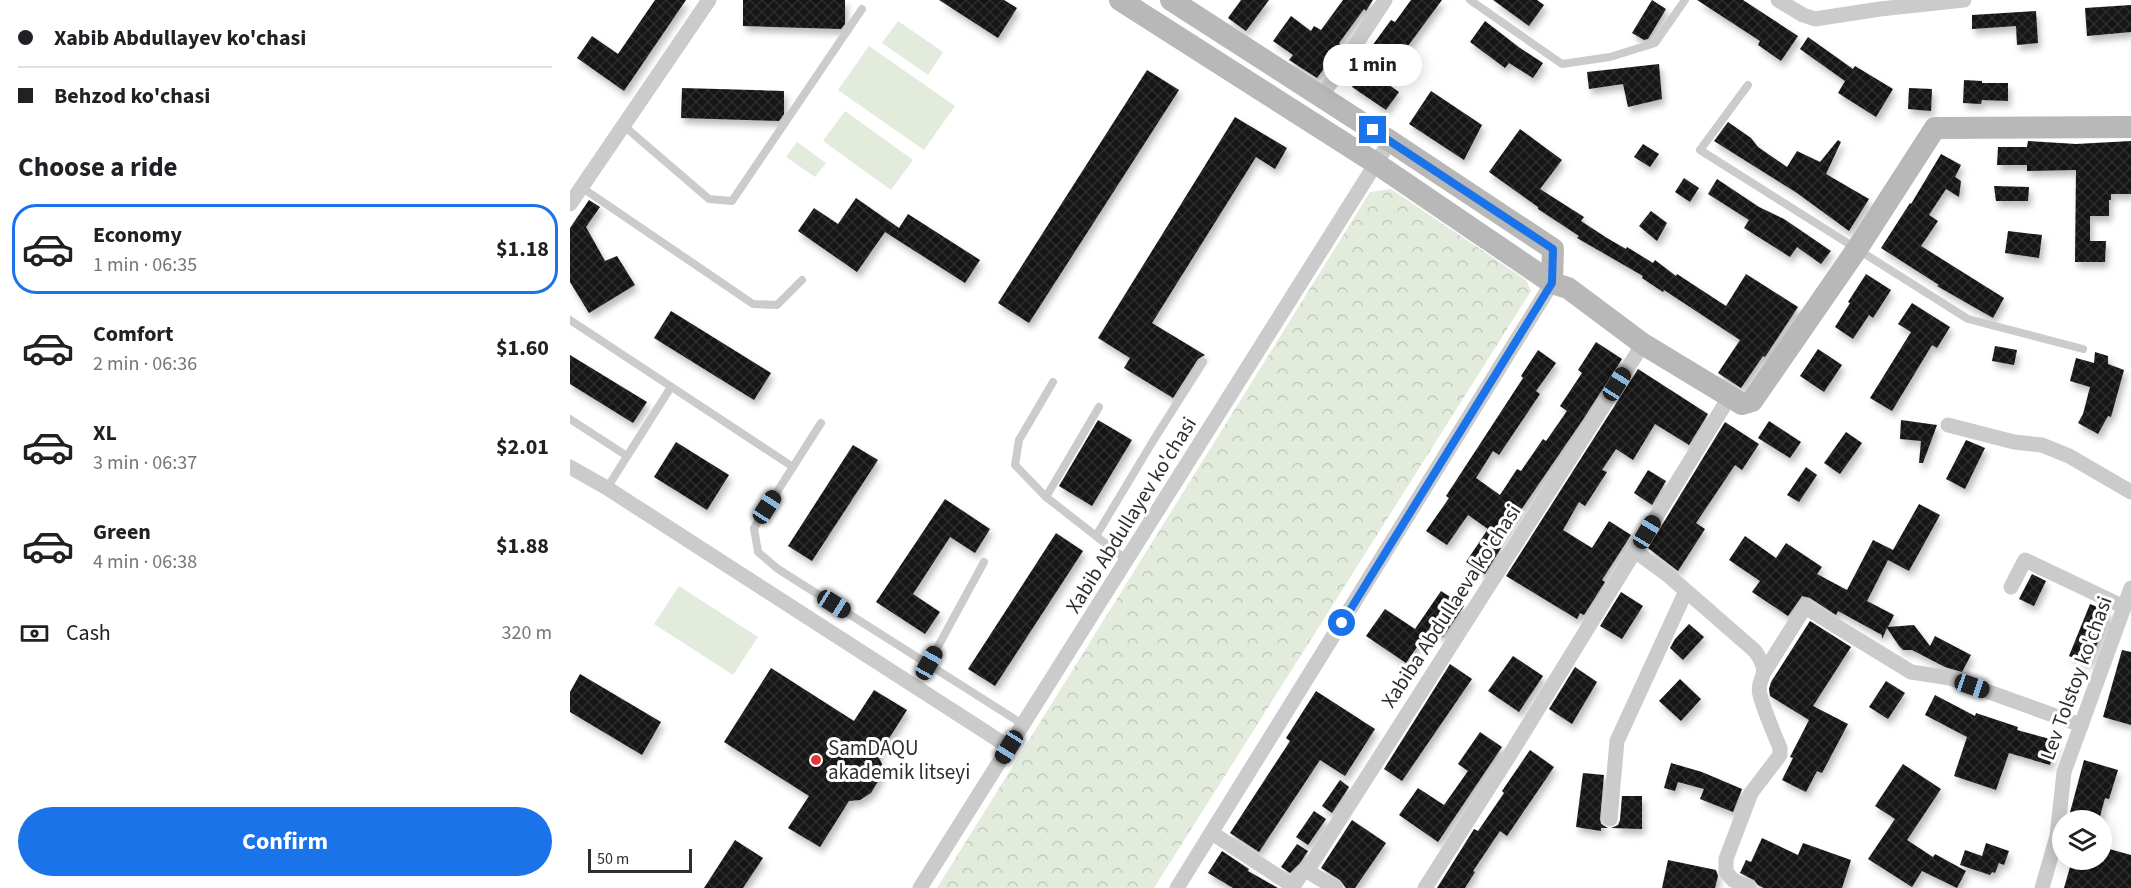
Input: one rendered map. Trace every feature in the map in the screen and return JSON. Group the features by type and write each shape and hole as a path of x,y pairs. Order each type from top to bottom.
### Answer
{"street":[{"path":"570,204 709,0"},
{"path":"1120,0 1377,164 1552,283 1568,288 1642,344 1742,404 1752,401 1857,249 1935,128 2131,127"},
{"path":"1171,0 1201,8 1321,97 1553,249 1552,283 1177,888"},
{"path":"1321,97 1385,0"},
{"path":"1778,0 1803,15 1815,19 1881,4 1964,0"},
{"name":"Xabib Abdullayev ko'chasi","path":"920,888 1390,141"},
{"name":"Xabiba Abdullaeva ko'chasi","path":"1293,887 1302,873 1307,871 1642,344"},
{"path":"1425,888 1730,396"},
{"path":"1948,425 2014,442 2042,445 2069,456 2131,492"},
{"path":"570,467 607,488 1009,747"},
{"path":"1635,551 1686,591 1755,651 1763,662 1765,671"},
{"path":"2011,587 2025,560 2124,607"},
{"name":"Lev Tolstoy ko'chasi","path":"2042,888 2057,836 2064,772 2131,588"},
{"path":"1610,819 1617,741 1686,591"},
{"path":"1749,888 1733,880 1726,872 1726,860 1751,793 1780,755 1780,748 1759,692 1765,671 1805,607 1911,672 1950,678 2081,725"},
{"path":"1212,833 1293,887"},
{"path":"1307,871 1335,888"}],"lane":[{"path":"1470,0 1562,64 1610,57 1655,43 1685,0"},
{"path":"624,126 710,199 732,201 862,9"},
{"path":"1748,85 1700,150 1968,319 2083,349"},
{"path":"581,187 753,304 777,305 802,280"},
{"path":"570,320 793,467"},
{"path":"1096,536 1203,362"},
{"path":"1053,382 1019,440 1015,465 1046,497 1127,561"},
{"path":"607,488 671,387"},
{"path":"1046,497 1099,407"},
{"path":"570,418 627,456"},
{"path":"821,423 754,528 758,552 778,569 1024,725"},
{"path":"929,663 984,562"}],"green space":[{"path":"898,21 943,52 928,75 882,43"},
{"path":"869,46 955,106 924,150 838,90"},
{"path":"845,111 913,160 891,190 823,141"},
{"path":"797,142 826,163 815,177 786,157"},
{"path":"1391,189 1526,280 1531,291 1154,888 937,888 1370,192"},
{"path":"679,586 758,637 733,675 654,624"}],"building":[{"path":"655,0 686,0 624,91 577,58 592,36 618,54"},
{"path":"743,0 845,0 845,24 841,29 743,26"},
{"path":"939,0 1004,0 1017,8 998,38"},
{"path":"1241,0 1269,0 1246,31 1228,18"},
{"path":"1343,0 1373,0 1339,43 1341,45 1317,78 1289,60 1293,55 1273,41 1291,16 1311,31 1314,26 1321,30"},
{"path":"1411,0 1442,0 1396,62 1372,46 1391,20 1395,22"},
{"path":"1493,0 1537,0 1544,5 1529,26"},
{"path":"1652,0 1666,9 1648,39 1644,40 1632,33"},
{"path":"1697,0 1743,0 1798,36 1781,61 1758,45 1760,41"},
{"path":"2131,5 2131,32 2087,36 2085,8"},
{"path":"2036,11 2038,43 2017,45 2016,26 1972,29 1972,15"},
{"path":"1485,21 1543,63 1533,78 1509,63 1505,68 1470,42"},
{"path":"1808,37 1853,69 1855,66 1893,89 1876,117 1838,93 1845,81 1800,49"},
{"path":"1659,64 1662,99 1628,107 1623,84 1589,89 1587,72"},
{"path":"1365,68 1399,92 1386,110 1352,87"},
{"path":"1147,70 1179,90 1029,323 998,303"},
{"path":"1964,80 2008,83 2008,101 1982,100 1981,104 1963,103"},
{"path":"682,88 784,91 784,114 779,121 681,118"},
{"path":"1909,88 1932,89 1931,111 1908,109"},
{"path":"1431,91 1482,125 1464,160 1409,124"},
{"path":"1235,117 1287,148 1275,169 1256,157 1152,323 1205,355 1198,359 1173,398 1124,368 1130,358 1098,338"},
{"path":"1728,122 1787,167 1797,151 1820,162 1838,140 1841,142 1826,174 1869,199 1849,231 1797,193 1714,141"},
{"path":"1520,129 1562,160 1540,189 1584,217 1581,221 1607,238 1653,263 1655,260 1676,276 1677,274 1726,306 1746,274 1798,307 1741,388 1718,373 1740,340 1664,290 1663,292 1642,278 1643,276 1577,238 1579,236 1489,172"},
{"path":"2028,141 2076,144 2131,141 2131,194 2111,194 2109,216 2090,216 2090,241 2106,241 2105,262 2075,262 2076,170 2027,171 2027,165 1997,165 1998,147 2027,147"},
{"path":"1643,144 1659,154 1650,167 1634,157"},
{"path":"1941,154 1961,165 1955,177 1961,181 1959,197 1946,189 1929,215 1938,221 1921,246 2004,298 1993,318 1937,286 1939,285 1881,248"},
{"path":"1684,178 1699,188 1690,202 1675,192"},
{"path":"1717,179 1759,207 1784,219 1831,251 1821,264 1797,247 1790,257 1744,228 1749,220 1708,194"},
{"path":"1994,186 2029,187 2028,201 1996,201"},
{"path":"856,198 899,228 908,214 980,260 965,283 885,232 857,272 798,231 814,208 838,224"},
{"path":"589,200 600,207 586,227 605,261 617,256 635,285 589,313 570,282 570,228"},
{"path":"1651,211 1667,223 1657,241 1639,226"},
{"path":"2008,231 2042,235 2039,258 2005,253"},
{"path":"1866,274 1891,290 1873,318 1869,315 1853,339 1835,327"},
{"path":"1912,303 1950,327 1937,348 1932,345 1892,411 1870,398 1911,332 1898,324"},
{"path":"671,311 771,373 754,400 654,338"},
{"path":"1596,342 1622,359 1497,545 1501,548 1485,574 1466,562 1488,529 1468,515 1447,545 1426,531 1449,498 1446,496 1523,378 1521,376 1538,350 1556,363 1536,391 1540,394 1499,455 1493,451 1476,478 1500,495 1517,469 1521,471 1543,439 1546,441 1567,411 1560,406 1582,373 1578,370"},
{"path":"1995,346 2017,350 2014,365 1992,361"},
{"path":"1818,349 1842,365 1824,392 1800,376"},
{"path":"2095,352 2108,356 2108,364 2124,370 2111,417 2108,416 2098,434 2078,423 2083,414 2090,387 2070,381 2076,358 2094,363"},
{"path":"570,355 647,402 633,423 570,384"},
{"path":"1638,369 1708,414 1689,445 1655,424 1633,460 1616,449 1602,470 1607,472 1585,506 1579,502 1563,530 1592,548 1609,521 1631,535 1602,580 1605,582 1584,615 1580,613 1577,619 1506,576"},
{"path":"1098,420 1132,440 1092,506 1059,486"},
{"path":"1901,420 1937,425 1923,463 1919,463 1921,441 1900,439"},
{"path":"1769,421 1801,442 1790,458 1758,438"},
{"path":"1725,422 1759,444 1742,470 1735,465 1696,523 1705,529 1678,571 1648,548"},
{"path":"1846,432 1862,443 1840,474 1824,463"},
{"path":"1966,440 1985,448 1965,489 1946,479"},
{"path":"676,442 729,475 707,510 654,477"},
{"path":"853,445 878,460 812,561 788,546"},
{"path":"1806,467 1817,475 1799,502 1787,495"},
{"path":"1648,470 1666,481 1652,505 1634,493"},
{"path":"945,499 990,529 975,553 950,537 913,594 940,612 925,634 876,602"},
{"path":"1919,504 1940,515 1909,571 1888,560 1867,601 1894,615 1888,627 1914,625 1930,646 1935,636 1971,655 1962,672 1945,667 1912,650 1903,650 1887,628 1882,639 1882,635 1838,611 1836,615 1810,598 1802,596 1788,616 1752,592 1760,581 1729,560 1745,536 1776,558 1786,543 1822,567 1817,574 1847,590 1873,540 1893,550"},
{"path":"1056,533 1083,551 995,686 968,669"},
{"path":"2032,574 2046,581 2034,606 2019,599"},
{"path":"1441,591 1464,606 1443,637 1430,628 1406,663 1366,636 1385,609 1415,629"},
{"path":"1621,592 1643,606 1622,639 1600,626"},
{"path":"2090,604 2110,612 2089,664 2069,656"},
{"path":"1810,621 1851,647 1813,706 1848,724 1822,773 1817,771 1806,792 1782,780 1793,758 1790,757 1809,720 1770,696 1769,689 1771,682"},
{"path":"1689,624 1704,637 1683,660 1670,648"},
{"path":"2122,650 2131,652 2131,725 2103,717"},
{"path":"1513,656 1543,676 1519,712 1488,691"},
{"path":"1450,664 1472,679 1402,781 1384,769"},
{"path":"1575,667 1597,682 1572,724 1549,709"},
{"name":"SamDAQU akademik litseyi","path":"771,668 854,721 874,690 907,710 878,756 882,764 880,778 871,793 860,800 849,801 820,847 788,828 809,796 724,742"},
{"path":"580,674 661,722 642,755 570,712 570,692"},
{"path":"1680,679 1701,699 1681,721 1659,701"},
{"path":"1886,681 1905,693 1888,719 1869,707"},
{"path":"1316,691 1375,729 1345,776 1320,760 1259,852 1230,833 1290,741 1286,738"},
{"path":"1935,695 1975,716 1976,713 2018,727 2017,730 2057,741 2050,765 2009,753 1996,790 1954,776 1967,737 1925,715"},
{"path":"1480,732 1502,747 1438,842 1399,815 1418,788 1444,805 1468,771 1458,764"},
{"path":"1530,750 1554,767 1507,836 1500,831 1473,871 1475,872 1465,888 1437,888 1474,829 1478,831 1504,793 1502,791"},
{"path":"2084,760 2118,770 2109,799 2105,798 2102,810 2071,810"},
{"path":"1671,763 1702,772 1742,789 1733,812 1700,799 1704,789 1678,782 1675,791 1664,788"},
{"path":"1903,764 1941,789 1907,840 1933,857 1935,854 1966,871 1957,888 1922,871 1912,887 1868,859 1895,819 1875,806"},
{"path":"1583,773 1604,775 1600,819 1601,824 1608,828 1601,828 1601,831 1576,827"},
{"path":"1340,780 1349,787 1332,813 1322,806"},
{"path":"1622,796 1642,796 1642,829 1611,828 1618,825 1620,820"},
{"path":"1314,811 1326,819 1308,845 1296,837"},
{"path":"1352,820 1386,843 1355,888 1346,888 1340,880 1321,868"},
{"path":"1762,838 1798,855 1803,843 1851,860 1842,888 1764,888 1758,885 1754,880 1740,873 1746,860 1751,862"},
{"path":"735,840 763,858 743,888 704,888"},
{"path":"1986,843 2009,851 2004,865 1999,863 1995,873 1992,872 1990,875 1960,865 1965,850 1982,856"},
{"path":"1297,844 1308,851 1290,873 1281,867"},
{"path":"2112,850 2131,855 2131,888 2064,888 2069,870 2112,870"},
{"path":"1222,851 1249,869 1248,871 1278,888 1233,888 1208,873"},
{"path":"1668,860 1716,870 1718,876 1715,888 1662,888"}],"place":[{"name":"SamDAQU akademik litseyi","path":"816,760"}],"route":[{"path":"1342,623 1552,283 1553,249 1373,130"}]}
